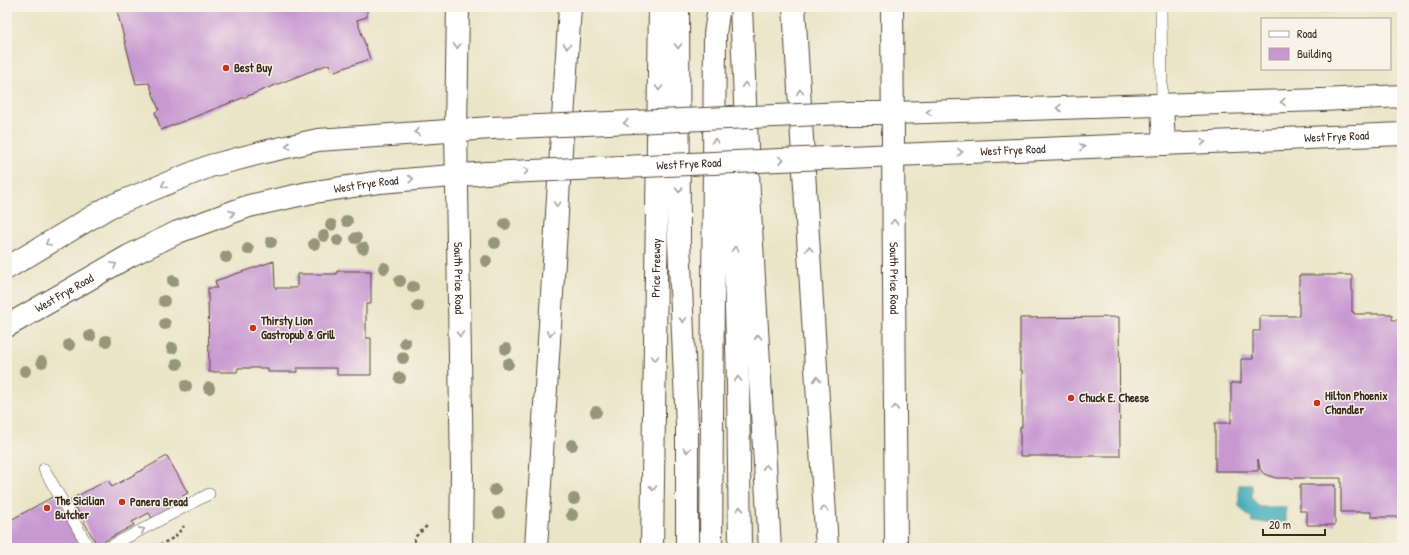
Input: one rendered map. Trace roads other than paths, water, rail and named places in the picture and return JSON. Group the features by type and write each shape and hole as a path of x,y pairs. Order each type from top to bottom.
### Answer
{"main road":[{"name":"South Price Road","path":"458,7 456,175 462,471 461,548"},
{"path":"536,548 570,7"},
{"name":"Price Freeway","path":"652,542 660,7"},
{"path":"678,7 679,241 687,426 687,548"},
{"path":"711,548 715,34 719,7"},
{"path":"731,7 729,55 738,384 740,548"},
{"path":"741,7 750,201 770,548"},
{"path":"794,7 827,548"},
{"name":"South Price Road","path":"892,7 896,548"},
{"path":"7,268 110,207 210,166 318,140 491,128 846,114 893,114 1402,96"},
{"path":"1162,105 1164,144"},
{"name":"West Frye Road","path":"7,326 129,256 178,232 249,206 308,193 380,182 487,173 1402,134"}],"lane":[{"path":"1161,7 1162,105"},
{"path":"44,469 89,548"},
{"path":"107,548 209,494"}],"water":[{"path":"1239,485 1252,485 1252,498 1259,507 1286,507 1286,522 1252,522 1252,520 1239,506"}],"place":[{"name":"Best Buy","path":"226,68"},
{"name":"Thirsty Lion Gastropub & Grill","path":"253,328"},
{"name":"Chuck E. Cheese","path":"1071,398"},
{"name":"Hilton Phoenix Chandler","path":"1317,403"},
{"name":"Panera Bread","path":"122,502"},
{"name":"The Sicilian Butcher","path":"47,508"}]}
